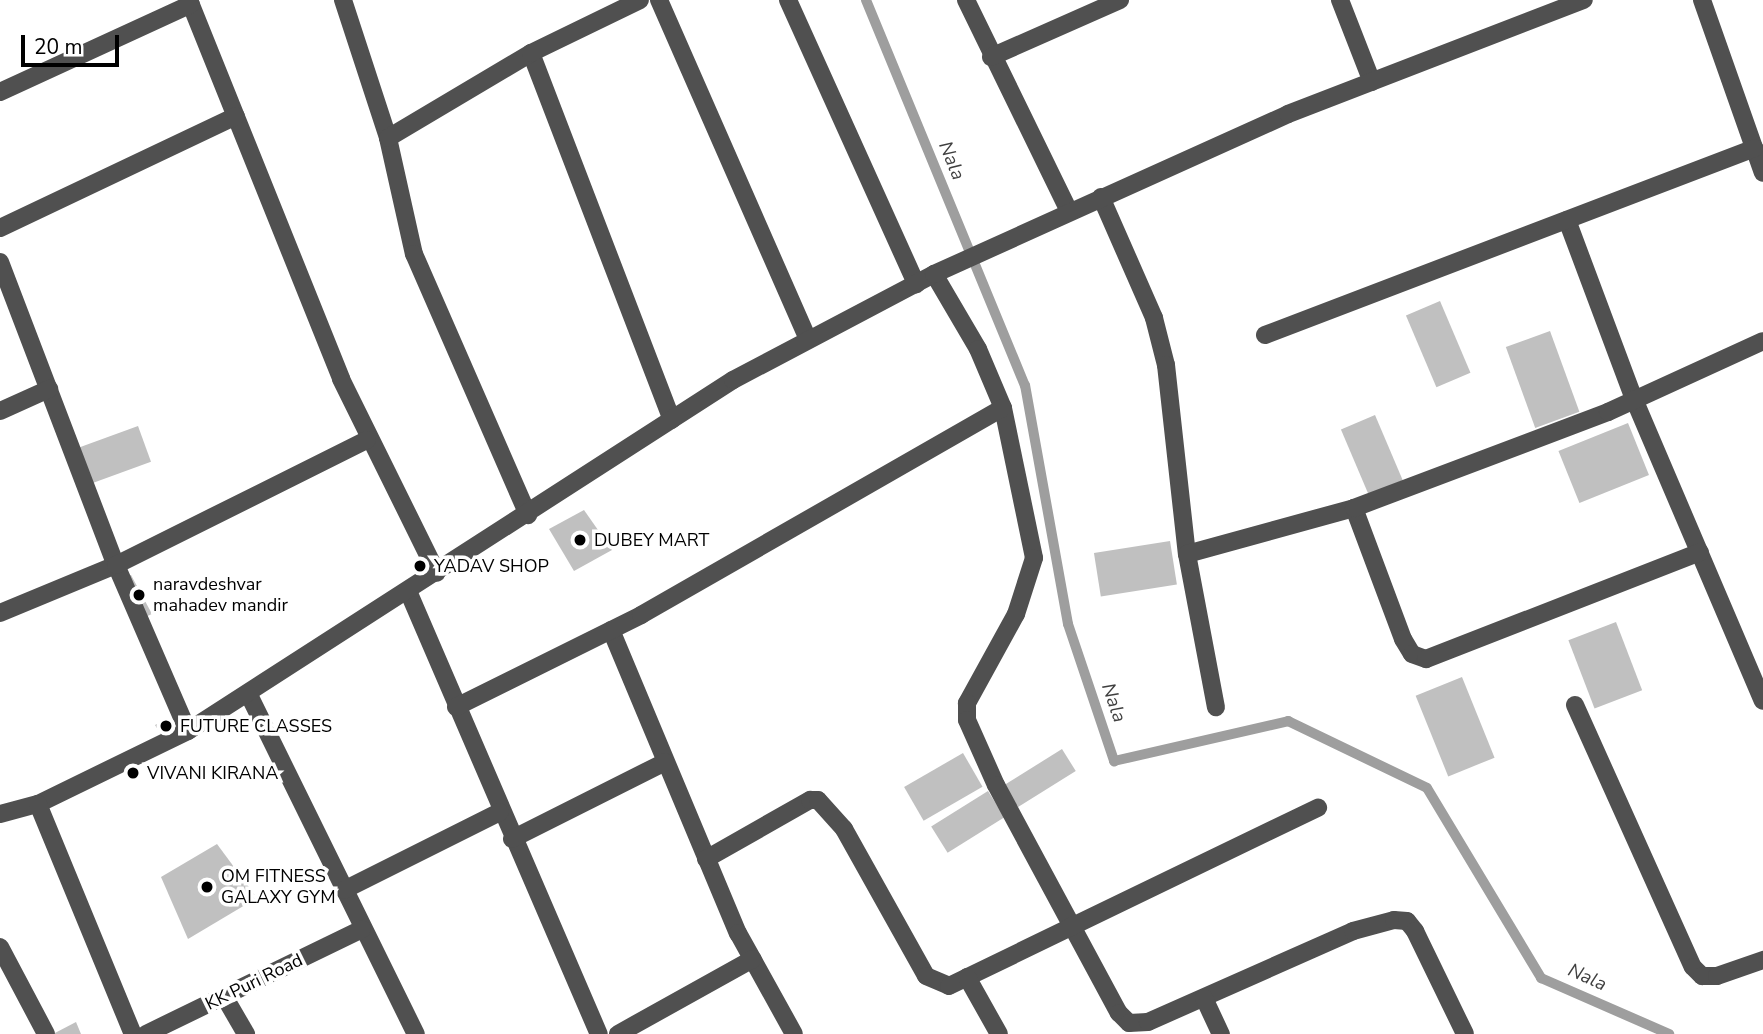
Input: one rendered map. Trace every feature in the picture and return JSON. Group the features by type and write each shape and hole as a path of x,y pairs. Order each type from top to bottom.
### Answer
{"street":[{"path":"343,0 388,138 414,254 528,515"},
{"path":"388,138 531,52 640,0"},
{"path":"659,0 808,340"},
{"path":"788,0 916,284"},
{"path":"966,0 991,57 1069,211"},
{"path":"991,57 1120,0"},
{"path":"1340,0 1372,82"},
{"path":"0,814 38,804 188,731 672,420 808,340 941,270 1101,197 1372,82 1584,0"},
{"path":"1702,0 1763,173"},
{"path":"0,92 190,2 368,440 437,573"},
{"path":"531,52 672,420"},
{"path":"0,228 236,116"},
{"path":"1265,335 1755,148"},
{"path":"1101,197 1154,318 1163,353 1187,554 1216,707"},
{"path":"1567,220 1634,400 1763,701"},
{"path":"0,262 116,565 188,731"},
{"path":"941,270 1003,408 1034,558 1016,614 967,703 967,720 1070,927 1129,1023 1148,1022 1353,931 1407,921 1465,1034"},
{"path":"1187,554 1354,508 1634,400 1763,341"},
{"path":"0,411 49,390"},
{"path":"456,707 611,630 1003,408"},
{"path":"0,613 116,565 368,440"},
{"path":"1354,508 1403,639 1412,654 1426,659 1700,552"},
{"path":"408,591 500,812 599,1034"},
{"path":"611,630 706,859 753,959 794,1034"},
{"path":"248,693 416,1034"},
{"path":"1575,705 1693,967 1702,976 1717,976 1763,960"},
{"path":"512,839 665,762"},
{"path":"706,859 810,800 818,800 844,829 926,976 939,986 967,977 1318,808"},
{"path":"38,804 133,1034"},
{"path":"344,890 500,812"},
{"name":"KK Puri Road","path":"146,1034 362,929"},
{"path":"0,947 46,1034"},
{"path":"618,1034 753,959"},
{"path":"967,977 999,1034"},
{"path":"225,996 246,1034"},
{"path":"1204,998 1221,1034"}],"building":[{"path":"1440,301 1470,373 1436,387 1406,315"},
{"path":"1550,331 1579,412 1535,428 1506,347"},
{"path":"1375,415 1403,480 1369,495 1341,429"},
{"path":"1628,423 1649,475 1579,503 1558,451"},
{"path":"138,426 151,462 93,483 80,447"},
{"name":"DUBEY MART","path":"584,510 612,550 574,571 549,529"},
{"path":"1170,541 1177,584 1101,597 1094,553"},
{"name":"naravdeshvar mahadev mandir","path":"131,575 152,614 145,617 126,576"},
{"path":"1616,622 1642,690 1595,708 1568,640"},
{"path":"1462,677 1495,758 1448,776 1416,696"},
{"name":"FUTURE CLASSES","path":"168,719 178,728 162,736 155,725"},
{"path":"1062,749 1076,771 1018,807 1004,785"},
{"path":"963,753 983,787 924,821 904,787"},
{"path":"988,791 1004,817 948,853 931,827"},
{"name":"OM FITNESS GALAXY GYM","path":"217,844 257,898 188,939 161,877"},
{"path":"76,1022 81,1034 53,1034"}],"waterway":[{"name":"Nala","path":"866,0 1025,385 1068,624 1114,761 1288,721 1427,788 1541,978 1669,1034"}],"place":[{"name":"DUBEY MART","path":"580,540"},
{"name":"YADAV SHOP","path":"420,566"},
{"name":"naravdeshvar mahadev mandir","path":"139,595"},
{"name":"FUTURE CLASSES","path":"166,726"},
{"name":"VIVANI KIRANA","path":"133,773"},
{"name":"OM FITNESS GALAXY GYM","path":"207,887"}]}
